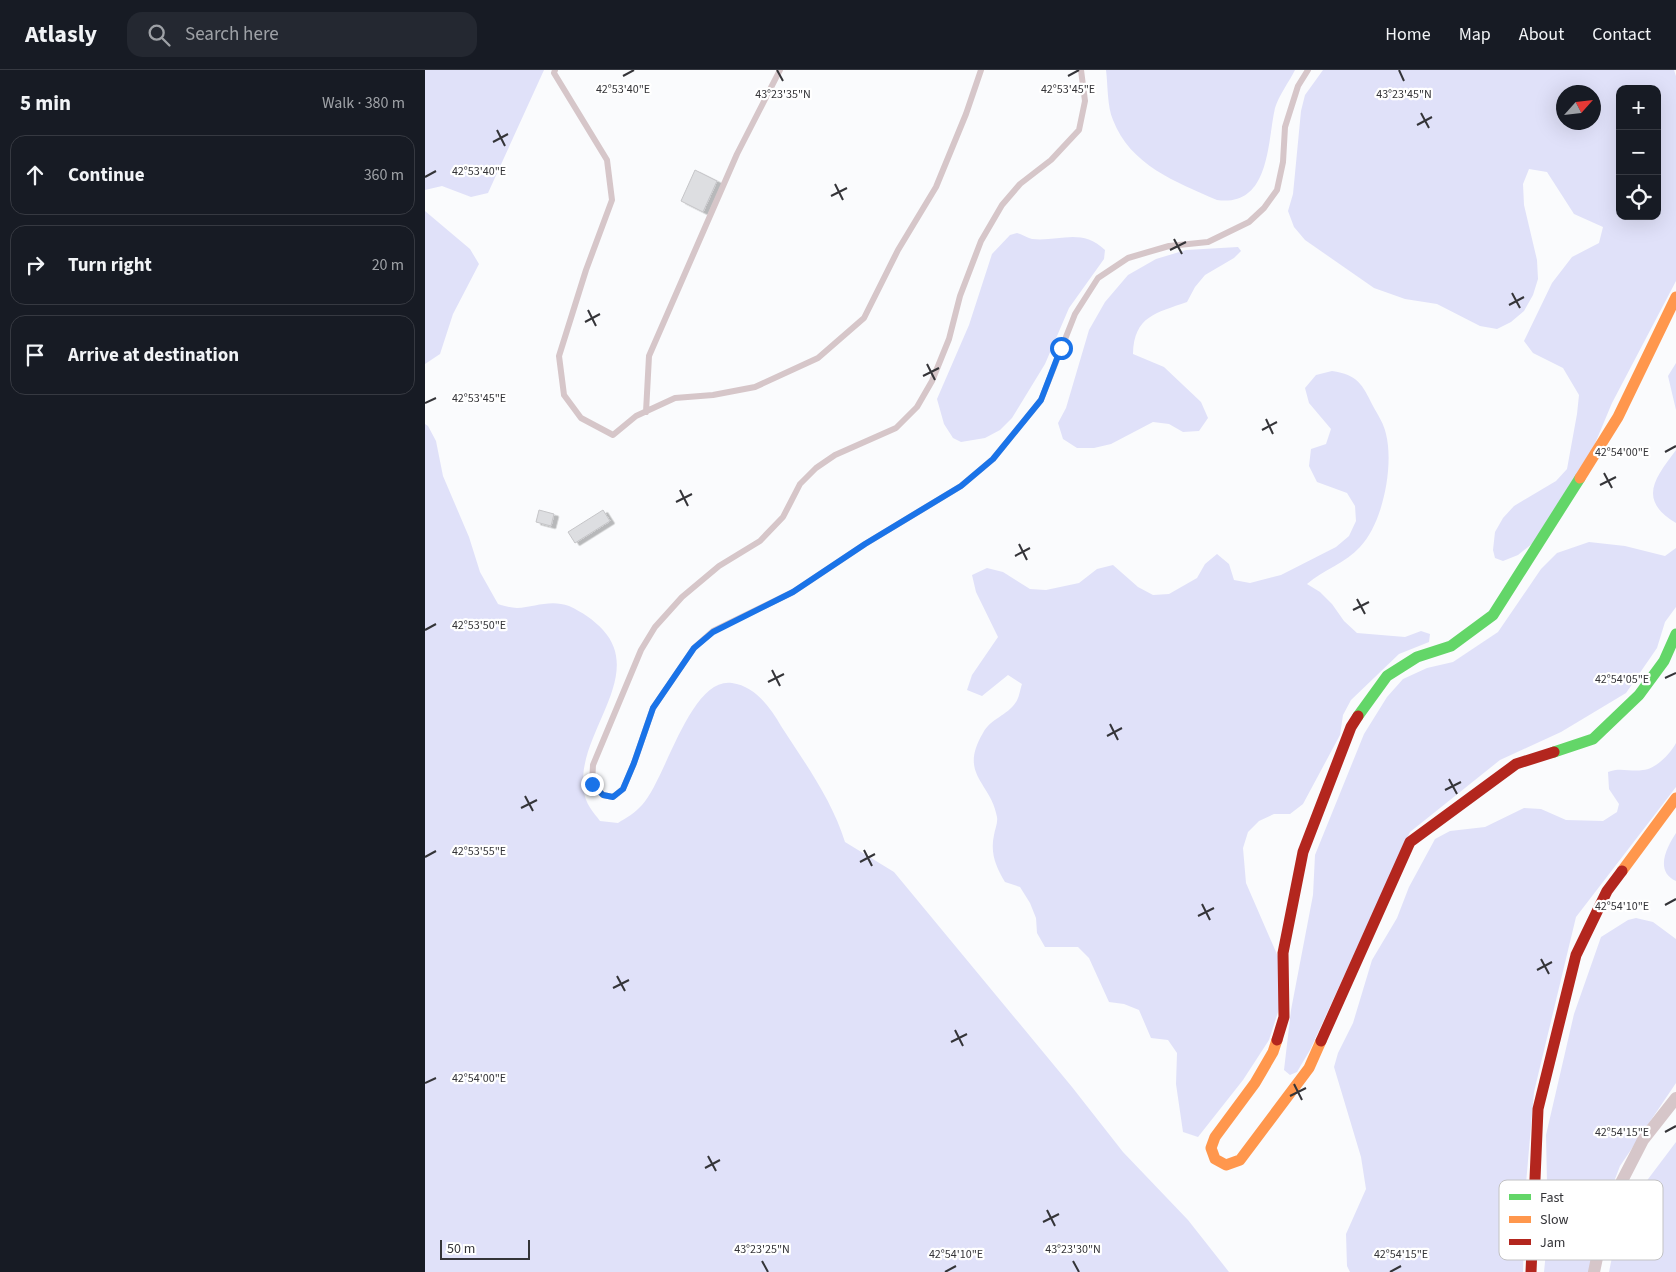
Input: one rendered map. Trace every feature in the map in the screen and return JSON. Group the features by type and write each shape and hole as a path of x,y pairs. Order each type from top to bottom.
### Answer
{"street":[{"path":"1676,297 1618,417 1493,615 1451,646 1417,657 1387,676 1351,727 1303,852 1283,953 1284,1017 1273,1052 1255,1083 1215,1137 1211,1148 1215,1159 1226,1165 1240,1160 1309,1068 1410,842 1516,764 1593,738 1639,695 1664,661 1676,634"},
{"path":"1535,1180 1538,1109 1576,955 1607,891 1676,798"},
{"path":"1622,1180 1643,1140 1676,1098"}],"lane":[{"path":"555,70 554,73 607,160 612,200 586,270 559,356 564,395 581,418 613,435 645,412 675,398 755,387 818,358 864,318 898,250 936,187 966,114 981,70"},
{"path":"645,412 649,356 737,154 779,70"},
{"path":"1081,70 1085,101 1079,130 1051,160 1020,184 1002,205 981,241 960,296 949,339 932,381 917,407 896,428 835,455 816,468 800,484 783,517 760,541 719,566 682,597 655,627 641,650 593,765 592,784 603,795 613,797 623,789 653,708 694,648 713,632 793,592 865,544 961,486 993,459 1041,400 1075,314 1098,278 1127,258 1169,246 1208,242 1249,222 1264,208 1277,190 1283,162 1285,127 1298,86 1309,70"}],"shaded area":[{"path":"425,70 544,70 488,193 471,197 442,186 425,190"},
{"path":"1106,70 1295,70 1275,108 1267,155 1257,183 1247,194 1234,200 1217,200 1171,179 1156,170 1131,149 1121,136 1111,114"},
{"path":"1323,70 1674,70 1676,76 1676,281 1612,403 1594,446 1533,543 1518,555 1503,561 1495,558 1493,550 1495,532 1503,518 1514,506 1556,481 1567,469 1579,395 1563,368 1533,353 1524,341 1552,283 1572,257 1599,243 1603,227 1574,214 1547,172 1529,169 1523,184 1524,205 1537,260 1538,279 1533,295 1524,311 1511,322 1497,329 1480,326 1437,304 1405,299 1374,288 1305,240 1294,227 1288,211 1293,194 1301,111 1305,95"},
{"path":"425,211 470,249 479,264 453,314 440,354 425,364"},
{"path":"1017,233 1032,239 1078,237 1087,239 1105,250 1104,259 1069,308 1045,364 1012,418 1000,430 985,438 961,442 953,438 944,424 937,399 969,325 992,254 1010,235"},
{"path":"1238,247 1241,251 1234,258 1205,275 1195,287 1187,302 1157,313 1142,324 1137,331 1134,341 1133,354 1164,367 1201,402 1208,418 1199,431 1183,432 1169,424 1153,422 1111,444 1094,448 1077,448 1063,439 1058,423 1066,408 1089,330 1105,302 1128,275 1156,259 1186,250"},
{"path":"1676,363 1676,410 1668,376"},
{"path":"1332,371 1353,378 1366,392 1385,430 1389,462 1385,494 1375,524 1368,537 1348,558 1307,584 1320,592 1332,604 1344,621 1357,633 1405,637 1421,631 1430,634 1429,642 1399,654 1351,700 1343,715 1340,735 1303,804 1290,814 1274,814 1259,821 1248,832 1243,848 1246,883 1279,959 1279,1009 1269,1040 1243,1080 1198,1137 1183,1132 1176,1084 1177,1053 1168,1040 1151,1038 1139,1010 1124,1004 1109,1002 1089,958 1078,947 1045,947 1037,933 1036,918 1030,903 1020,887 1005,882 997,865 993,854 993,842 997,817 994,805 978,778 974,759 976,747 986,728 1012,707 1018,698 1022,684 1008,675 982,696 967,690 972,675 998,637 976,592 972,575 987,568 1003,572 1030,589 1046,590 1079,583 1097,569 1113,565 1138,587 1153,595 1169,594 1197,578 1205,564 1217,554 1229,564 1234,580 1250,583 1281,575 1336,547 1349,536 1356,521 1355,506 1347,493 1317,482 1309,466 1311,449 1326,444 1331,429 1309,403 1305,388 1316,375"},
{"path":"425,424 436,441 443,476 469,537 480,572 498,604 517,608 549,603 569,606 587,616 599,626 614,648 617,667 613,687 589,750 584,771 586,799 600,821 618,823 642,805 651,792 691,712 704,696 717,685 732,683 748,688 755,693 772,712 817,782 840,826 845,842 894,872 1072,1087 1123,1152 1188,1220 1229,1272 425,1272"},
{"path":"1676,450 1676,523 1657,506 1653,497 1653,488 1656,479"},
{"path":"1589,542 1625,546 1665,556 1676,548 1676,607 1665,622 1657,648 1626,693 1561,732 1500,760 1410,832 1310,1050 1297,1072 1290,1075 1284,1070 1291,1010 1313,895 1315,855 1364,734 1387,697 1403,679 1427,668 1453,662 1498,632 1541,569 1557,553"},
{"path":"1676,743 1676,787 1576,917 1534,1092 1526,1180 1499,1180 1499,1260 1523,1260 1523,1272 1350,1272 1347,1266 1346,1234 1366,1189 1361,1157 1334,1067 1338,1053 1353,1023 1372,960 1397,918 1409,887 1435,839 1450,831 1485,827 1524,808 1541,809 1566,820 1603,821 1617,812 1619,804 1609,789 1608,772 1648,769 1670,752"},
{"path":"1676,833 1676,881 1669,877 1665,871 1664,858"},
{"path":"1636,918 1653,922 1676,939 1676,1083 1620,1166 1615,1180 1547,1180 1546,1135 1574,1014 1601,937 1628,920"},
{"path":"1676,1142 1676,1272 1609,1272 1611,1260 1663,1260 1663,1180 1647,1180"},
{"path":"1545,1260 1591,1260 1589,1272 1544,1272"}],"building":[{"path":"695,170 717,181 703,212 681,201"},
{"path":"539,510 554,514 551,526 536,522"},
{"path":"603,510 610,521 575,543 568,532"}],"traffic: fast":[{"path":"1358,716 1387,676 1417,657 1451,646 1493,615 1580,478"},
{"path":"1554,752 1593,739 1639,695 1664,661 1676,634"}],"traffic: slow":[{"path":"1580,478 1618,417 1676,297"},
{"path":"1622,871 1676,798"},
{"path":"1277,1040 1273,1052 1255,1083 1215,1137 1211,1148 1215,1159 1226,1165 1240,1160 1309,1068 1321,1041"}],"traffic: jam":[{"path":"1277,1040 1284,1017 1283,953 1303,852 1351,727 1358,716"},
{"path":"1321,1041 1410,842 1516,764 1554,752"},
{"path":"1535,1180 1538,1109 1576,955 1607,891 1622,871"},
{"path":"1531,1272 1532,1260"}],"route":[{"path":"592,784 603,795 613,797 623,789 653,708 675,673 694,648 713,632 747,613 793,592 865,544 961,486 993,459 1041,400 1061,348"}]}
